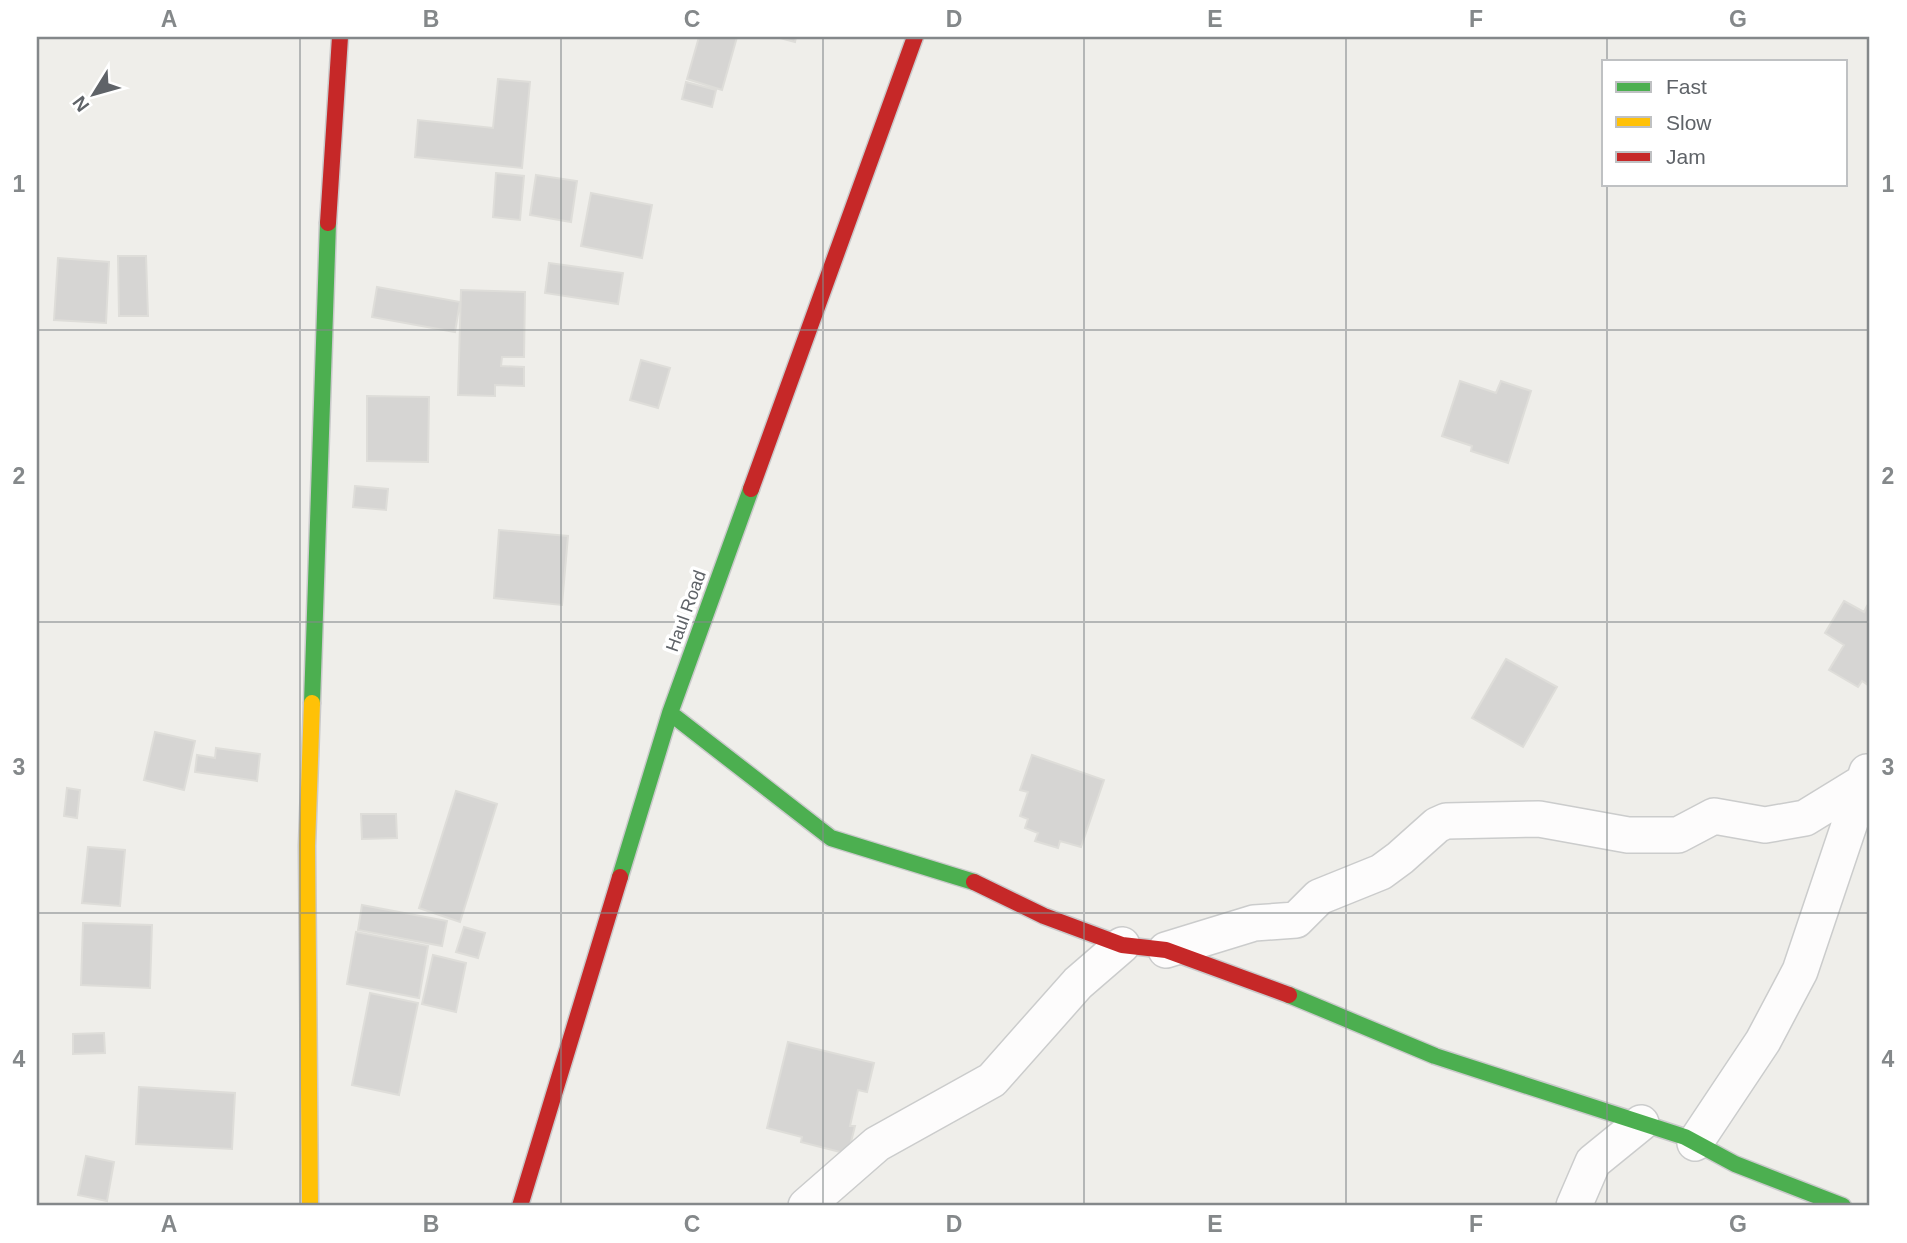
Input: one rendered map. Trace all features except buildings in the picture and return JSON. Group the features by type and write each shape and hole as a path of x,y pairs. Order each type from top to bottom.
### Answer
{"street":[{"path":"310,1206 307,846 328,231 340,37"},
{"name":"Haul Road","path":"520,1206 670,713 915,37"},
{"path":"670,713 831,838 985,885 1044,916 1122,945 1166,950 1281,992 1435,1056 1695,1143 1735,1164 1843,1206"},
{"path":"1166,950 1254,923 1296,920 1319,897 1381,872 1437,825 1446,821 1539,819 1628,835 1678,835 1714,816 1765,825 1805,818 1868,778"},
{"path":"1695,1143 1763,1041 1800,971 1868,778"},
{"path":"806,1206 877,1144 992,1080 1079,983 1122,945"},
{"path":"1574,1206 1593,1162 1641,1124"}],"traffic: fast":[{"path":"312,703 328,223"},
{"path":"620,877 670,713 751,489"},
{"path":"670,713 831,838 974,882"},
{"path":"1289,995 1435,1056 1685,1137 1735,1164 1843,1206"}],"traffic: slow":[{"path":"310,1206 307,846 312,703"}],"traffic: jam":[{"path":"328,223 340,37"},
{"path":"751,489 915,37"},
{"path":"520,1206 620,877"},
{"path":"974,882 1044,916 1122,945 1166,950 1289,995"}]}
